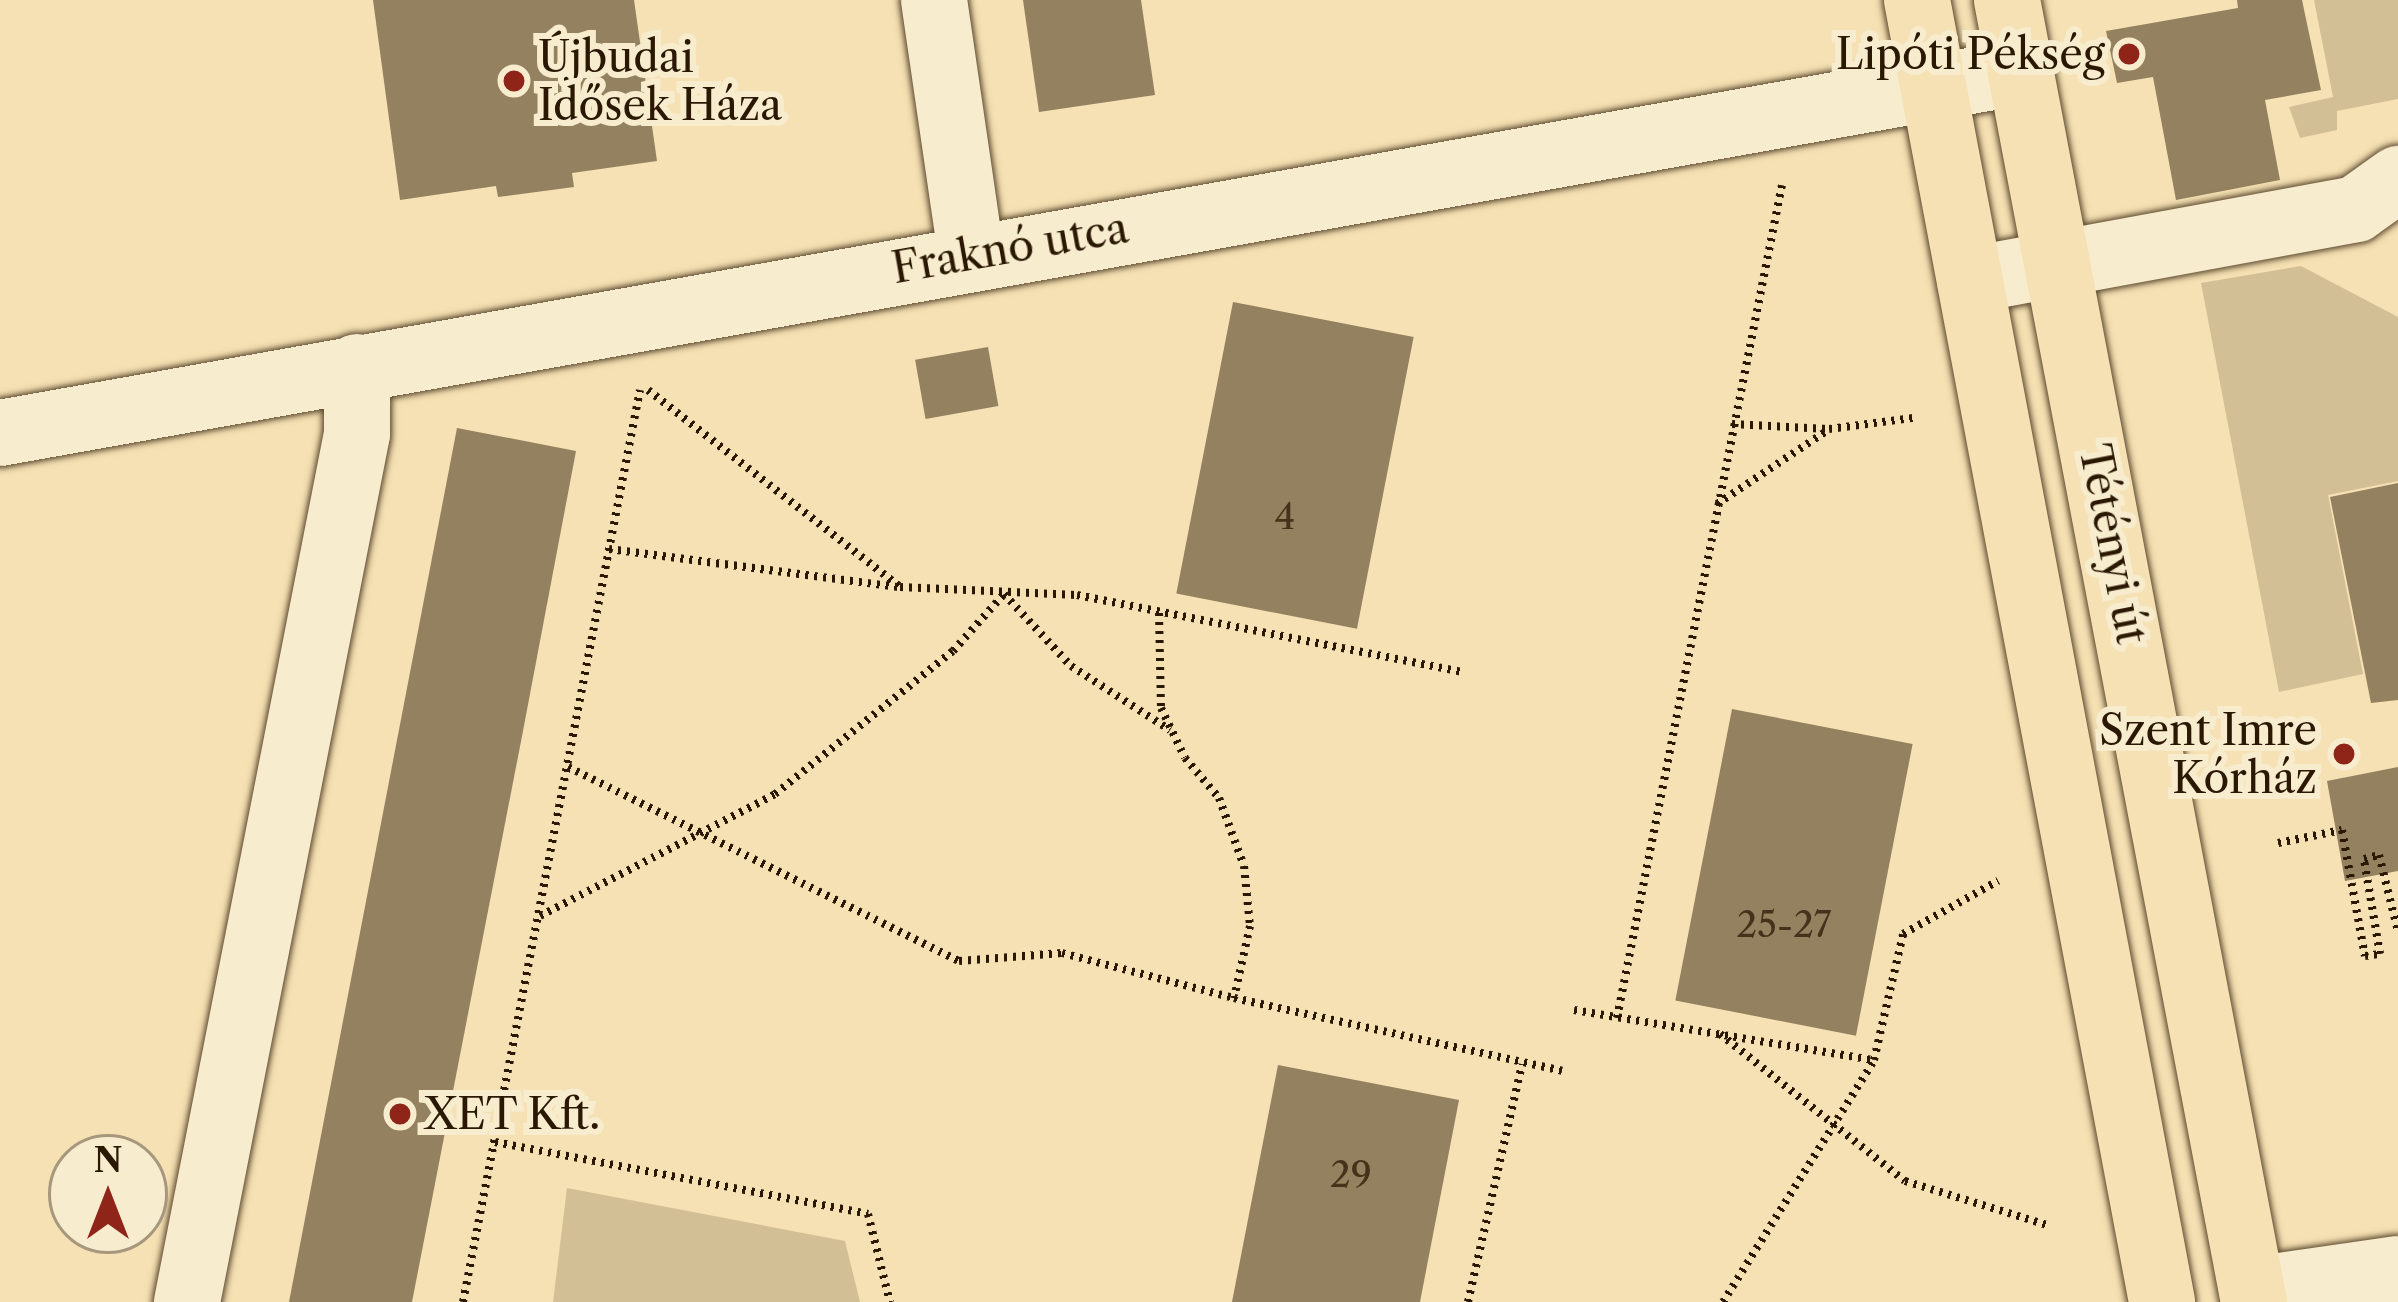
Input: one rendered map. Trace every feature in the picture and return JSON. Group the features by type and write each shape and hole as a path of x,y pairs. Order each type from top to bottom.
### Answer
{"main road":[{"path":"1917,0 2162,1302"},
{"name":"Tétényi út","path":"2007,0 2253,1296"}],"street":[{"path":"934,0 971,254"},
{"name":"Fraknó utca","path":"1,422 358,367 971,254 2021,72"},
{"path":"1970,280 2356,209 2398,179"},
{"path":"187,1302 357,434 358,367"},
{"path":"2253,1296 2398,1269"}],"path":[{"path":"1617,1018 1782,183"},
{"path":"464,1302 641,384 901,587"},
{"path":"1732,424 1829,429 1913,418"},
{"path":"1718,504 1829,429"},
{"path":"609,549 901,587 1077,595 1464,672"},
{"path":"1004,594 1071,666 1170,730"},
{"path":"538,917 704,836 775,794 953,651 1004,594"},
{"path":"1159,613 1157,681 1170,730 1219,798 1244,866 1250,926 1234,998"},
{"path":"568,767 959,961 1062,953 1234,998 1562,1071"},
{"path":"2278,842 2342,830 2365,956 2380,954 2364,859 2379,855 2398,932"},
{"path":"1723,1302 1874,1060 1903,934 1998,881"},
{"path":"1574,1010 1874,1060"},
{"path":"1720,1034 1905,1181 2047,1226"},
{"path":"1468,1302 1522,1063"},
{"path":"495,1142 868,1214 890,1302"}],"shaded area":[{"path":"2314,0 2398,0 2398,99 2337,111 2337,130 2300,138 2289,107 2333,97"},
{"path":"2301,266 2398,317 2398,481 2328,495 2363,674 2279,692 2201,283"},
{"path":"567,1188 845,1241 860,1302 553,1302"}],"building":[{"name":"Újbudai Idősek Háza","path":"373,0 634,0 657,161 572,173 574,187 498,197 496,186 400,200"},
{"path":"1023,0 1141,0 1155,95 1039,112"},
{"path":"2237,0 2302,0 2321,90 2265,100 2280,180 2176,200 2153,77 2117,83 2106,31 2238,8"},
{"path":"1233,302 1414,337 1357,629 1176,594"},
{"path":"988,347 998,406 926,419 915,360"},
{"path":"457,428 576,451 523,731 412,1302 289,1302"},
{"path":"2398,483 2398,700 2371,703 2330,497"},
{"path":"1732,709 1913,744 1856,1036 1675,1001"},
{"path":"2398,767 2398,871 2345,881 2327,781"},
{"path":"1278,1065 1459,1100 1420,1302 1232,1302"}],"place":[{"name":"Lipóti Pékség","path":"2129,54"},
{"name":"Újbudai Idősek Háza","path":"514,81"},
{"name":"Szent Imre Kórház","path":"2344,754"},
{"name":"XET Kft.","path":"400,1114"}]}
